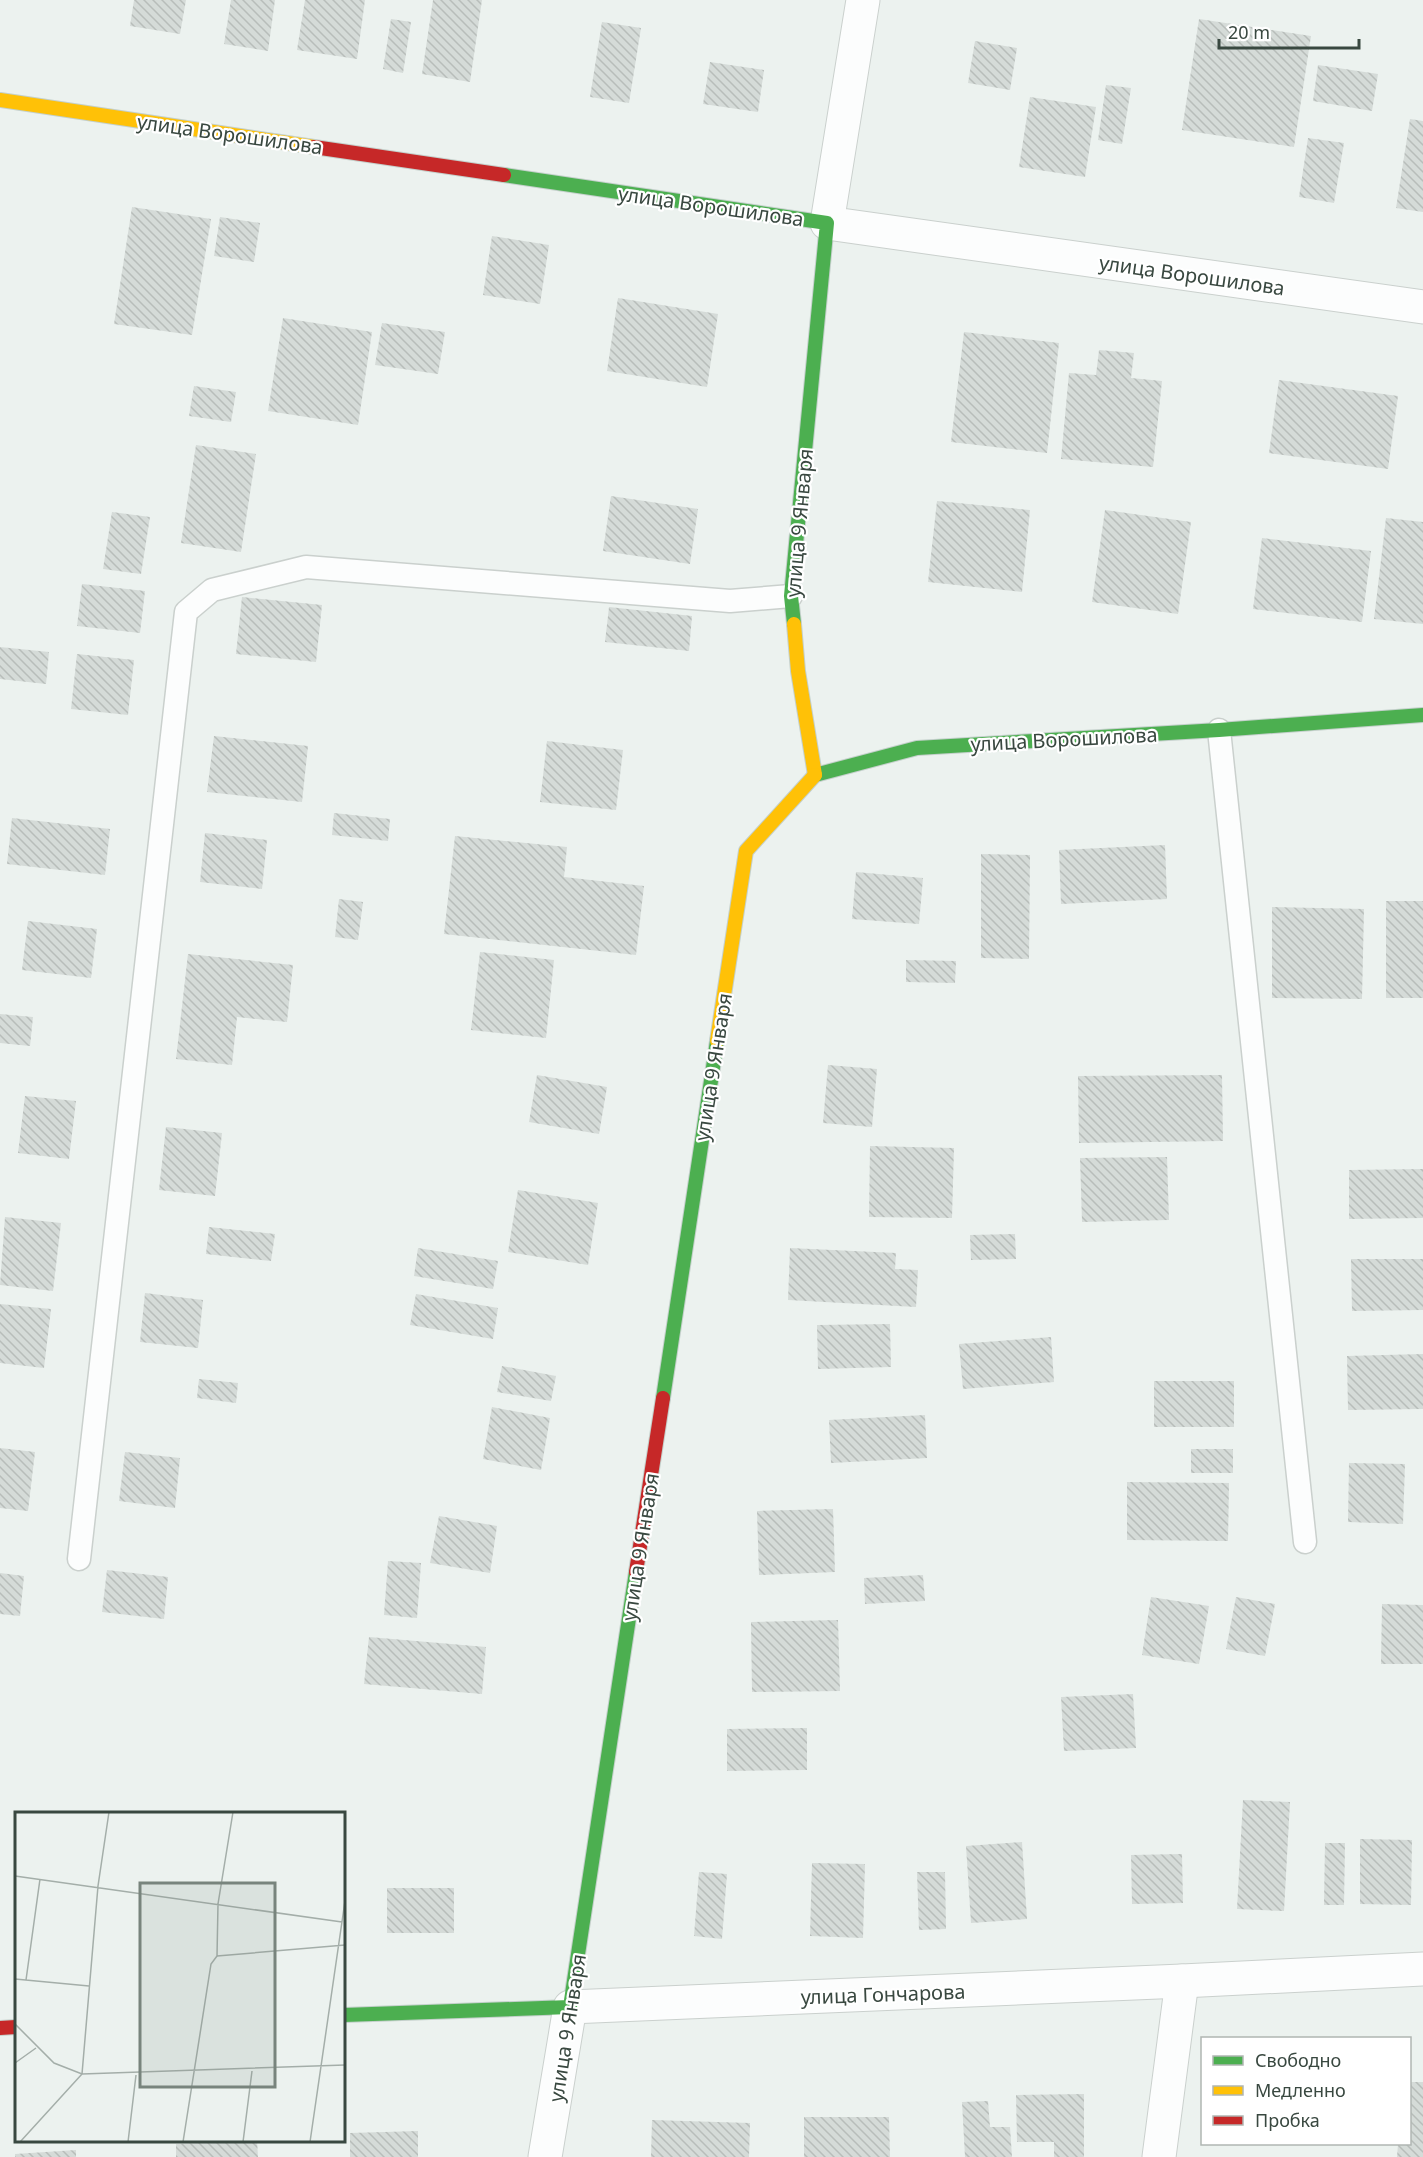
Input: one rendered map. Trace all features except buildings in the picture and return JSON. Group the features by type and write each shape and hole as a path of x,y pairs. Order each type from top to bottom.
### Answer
{"street":[{"name":"улица 9 Января","path":"545,2157 570,2007 746,850 815,774 798,671 791,596 827,223 864,0"},
{"name":"улица Ворошилова","path":"0,100 827,223 1423,307"},
{"name":"улица Ворошилова","path":"815,774 917,748 1423,715"},
{"name":"улица Гончарова","path":"345,2015 1182,1982 1423,1969"},
{"path":"1159,2157 1182,1982"},
{"path":"0,2028 15,2027"}],"lane":[{"path":"80,1559 186,612 212,590 306,567 730,601 791,596"},
{"path":"1219,730 1305,1542"}],"traffic: fast":[{"path":"504,175 827,223 791,596 794,624"},
{"path":"815,775 917,748 1423,715"},
{"path":"663,1398 717,1041"},
{"path":"345,2015 570,2007 636,1572"}],"traffic: slow":[{"path":"0,100 314,147"},
{"path":"794,624 798,671 815,775"},
{"path":"717,1041 746,851 815,775"}],"traffic: jam":[{"path":"314,147 504,175"},
{"path":"636,1572 663,1398"},
{"path":"0,2028 15,2027"}]}
